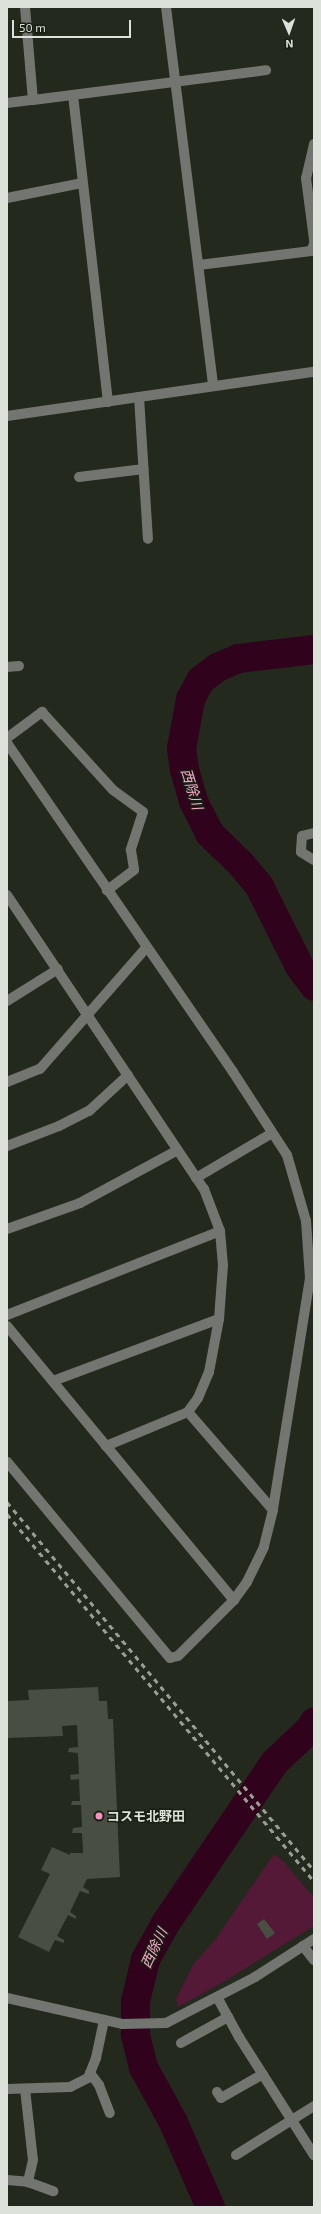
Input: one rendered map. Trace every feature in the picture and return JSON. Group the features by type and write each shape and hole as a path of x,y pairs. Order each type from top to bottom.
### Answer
{"street":[{"path":"25,7 33,100"},
{"path":"166,7 213,385"},
{"path":"7,103 266,70"},
{"path":"74,95 82,183 108,402"},
{"path":"314,144 306,178 314,240"},
{"path":"7,198 82,183"},
{"path":"199,265 310,251 314,244"},
{"path":"7,416 213,385 314,372"},
{"path":"139,397 148,539"},
{"path":"79,477 144,469"},
{"path":"7,667 19,666"},
{"path":"7,738 42,712 113,790 143,812 131,850 134,870 107,890"},
{"path":"7,743 286,1155 306,1221 310,1278 273,1510 264,1547 248,1582 234,1600 178,1656 170,1658 7,1462"},
{"path":"314,833 302,836 301,852 314,860"},
{"path":"7,896 88,1013 204,1189 220,1231 223,1265 219,1319 209,1372 198,1398 188,1412 106,1446"},
{"path":"7,1082 40,1069 146,948"},
{"path":"7,1002 58,970"},
{"path":"7,1146 58,1126 88,1111 128,1075"},
{"path":"196,1178 272,1133"},
{"path":"7,1230 80,1203 178,1150"},
{"path":"7,1315 220,1231"},
{"path":"53,1381 219,1319"},
{"path":"7,1326 234,1600"},
{"path":"188,1412 273,1510"},
{"path":"7,1998 122,2024 166,2023 255,1977 314,1939"},
{"path":"303,1946 314,1960"},
{"path":"217,1997 314,2155"},
{"path":"181,2043 228,2017"},
{"path":"7,2090 70,2087 88,2078 96,2058 104,2021"},
{"path":"90,2073 99,2085 110,2113"},
{"path":"217,2092 221,2098 263,2074"},
{"path":"25,2089 33,2160 28,2182"},
{"path":"236,2155 314,2106"},
{"path":"7,2180 28,2182 53,2191"}],"shaded area":[{"path":"274,1854 284,1862 314,1898 314,1926 220,1984 178,2007 176,1999 193,1965 215,1940"}],"building":[{"name":"コスモ北野田","path":"98,1687 99,1701 107,1701 108,1719 113,1719 120,1877 87,1879 83,1887 89,1891 89,1894 80,1891 70,1912 76,1916 76,1919 68,1915 57,1936 64,1940 64,1943 55,1940 49,1952 18,1937 50,1874 41,1870 52,1847 70,1855 70,1853 83,1853 82,1833 72,1833 73,1828 82,1827 81,1805 71,1805 72,1801 80,1801 79,1779 71,1780 70,1775 79,1774 78,1753 68,1752 69,1748 78,1747 77,1725 62,1726 63,1736 7,1738 7,1701 29,1700 28,1690"},
{"path":"264,1919 275,1933 267,1939 257,1924"}],"waterway":[{"name":"西除川","path":"314,649 238,658 217,667 200,680 190,699 181,748 184,769 193,801 209,833 240,863 259,886 299,966 314,986"},
{"name":"西除川","path":"210,2207 173,2122 143,2067 135,2034 135,2001 145,1959 165,1923 274,1762 309,1729 314,1721"}],"railway":[{"path":"7,1502 314,1870"},
{"path":"7,1514 314,1881"}],"place":[{"name":"コスモ北野田","path":"99,1816"}]}
